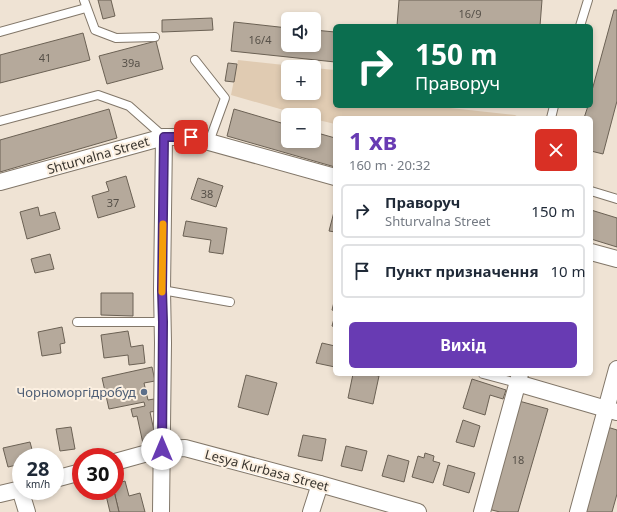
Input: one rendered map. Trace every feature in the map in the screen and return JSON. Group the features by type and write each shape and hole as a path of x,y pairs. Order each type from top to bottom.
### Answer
{"street":[{"name":"Shturvalna Street","path":"0,182 164,137 191,137 333,176"},
{"path":"160,512 162,449 164,137"},
{"path":"593,253 617,259"},
{"path":"578,512 611,410 617,369"},
{"path":"482,512 519,378 611,410"},
{"name":"Lesya Kurbasa Street","path":"124,460 162,449 185,448 418,512"},
{"path":"311,512 320,484"},
{"path":"0,494 12,491"},
{"path":"24,500 27,512"}],"lane":[{"path":"581,24 588,0"},
{"path":"0,32 85,4 95,30 116,38 155,37"},
{"path":"195,60 225,98 209,142"},
{"path":"0,121 98,95 129,106 164,137"},
{"path":"593,192 617,199"},
{"path":"162,290 230,302"},
{"path":"77,322 163,322"},
{"path":"501,376 519,378"}],"shaded area":[{"path":"238,60 281,65 281,100 321,100 321,69 333,70 333,108 450,108 517,116 333,116 333,124 321,121 321,108 281,108 281,109 231,95"}],"building":[{"path":"98,0 111,0 115,16 103,19"},
{"path":"399,0 542,0 540,24 397,24"},
{"path":"614,10 617,10 617,101 603,154 593,152 593,116 585,116 587,108 593,108 593,87"},
{"path":"212,18 213,30 162,32 162,20"},
{"path":"234,22 281,27 281,52 321,52 321,31 333,32 333,62 231,51"},
{"path":"83,33 90,60 0,83 0,55"},
{"path":"156,41 163,69 107,84 99,56"},
{"path":"228,63 237,64 234,82 225,81"},
{"path":"109,109 117,138 0,172 0,140"},
{"path":"234,109 281,123 281,148 321,148 321,134 333,137 333,166 227,136"},
{"path":"126,176 135,207 98,218 92,196 109,191 106,182"},
{"path":"198,178 223,186 216,207 191,199"},
{"path":"38,207 40,216 55,212 60,229 27,239 20,212"},
{"path":"593,211 617,218 617,247 593,240"},
{"path":"333,216 333,232 329,231"},
{"path":"186,221 227,228 223,254 209,252 211,240 183,236"},
{"path":"50,254 54,269 35,273 31,259"},
{"path":"101,293 133,293 133,316 101,315"},
{"path":"62,327 65,343 60,344 61,353 42,356 38,332"},
{"path":"128,331 131,347 143,345 145,363 129,365 128,355 104,358 101,335"},
{"path":"322,343 333,346 333,367 316,363"},
{"path":"152,367 155,381 144,383 148,400 154,399 157,411 150,412 157,445 144,448 137,416 133,417 131,409 145,406 144,402 109,409 102,378"},
{"path":"246,375 277,383 268,415 238,407"},
{"path":"353,376 379,376 373,404 348,398"},
{"path":"472,379 506,390 503,399 490,395 485,415 463,408"},
{"path":"519,401 548,409 518,512 500,512 488,509"},
{"path":"463,420 480,426 474,447 456,442"},
{"path":"604,426 617,430 617,494 612,512 582,512"},
{"path":"71,427 75,448 64,450 64,448 59,448 56,429"},
{"path":"303,435 326,439 322,461 298,456"},
{"path":"30,442 32,448 12,448 12,466 8,467 3,448"},
{"path":"346,446 367,451 362,471 341,466"},
{"path":"425,453 434,456 433,461 440,463 433,483 412,477 418,456 424,458"},
{"path":"388,455 409,461 404,482 382,476"},
{"path":"448,465 475,473 469,493 443,485"},
{"path":"124,481 129,496 140,493 145,512 119,512 116,500 124,500"},
{"path":"107,500 116,500 119,512 110,512"}],"slow traffic":[{"path":"162,292 163,224"}],"place":[{"name":"Чорноморгідробуд","path":"144,392"}],"route":[{"path":"162,449 164,137 191,137"}]}
